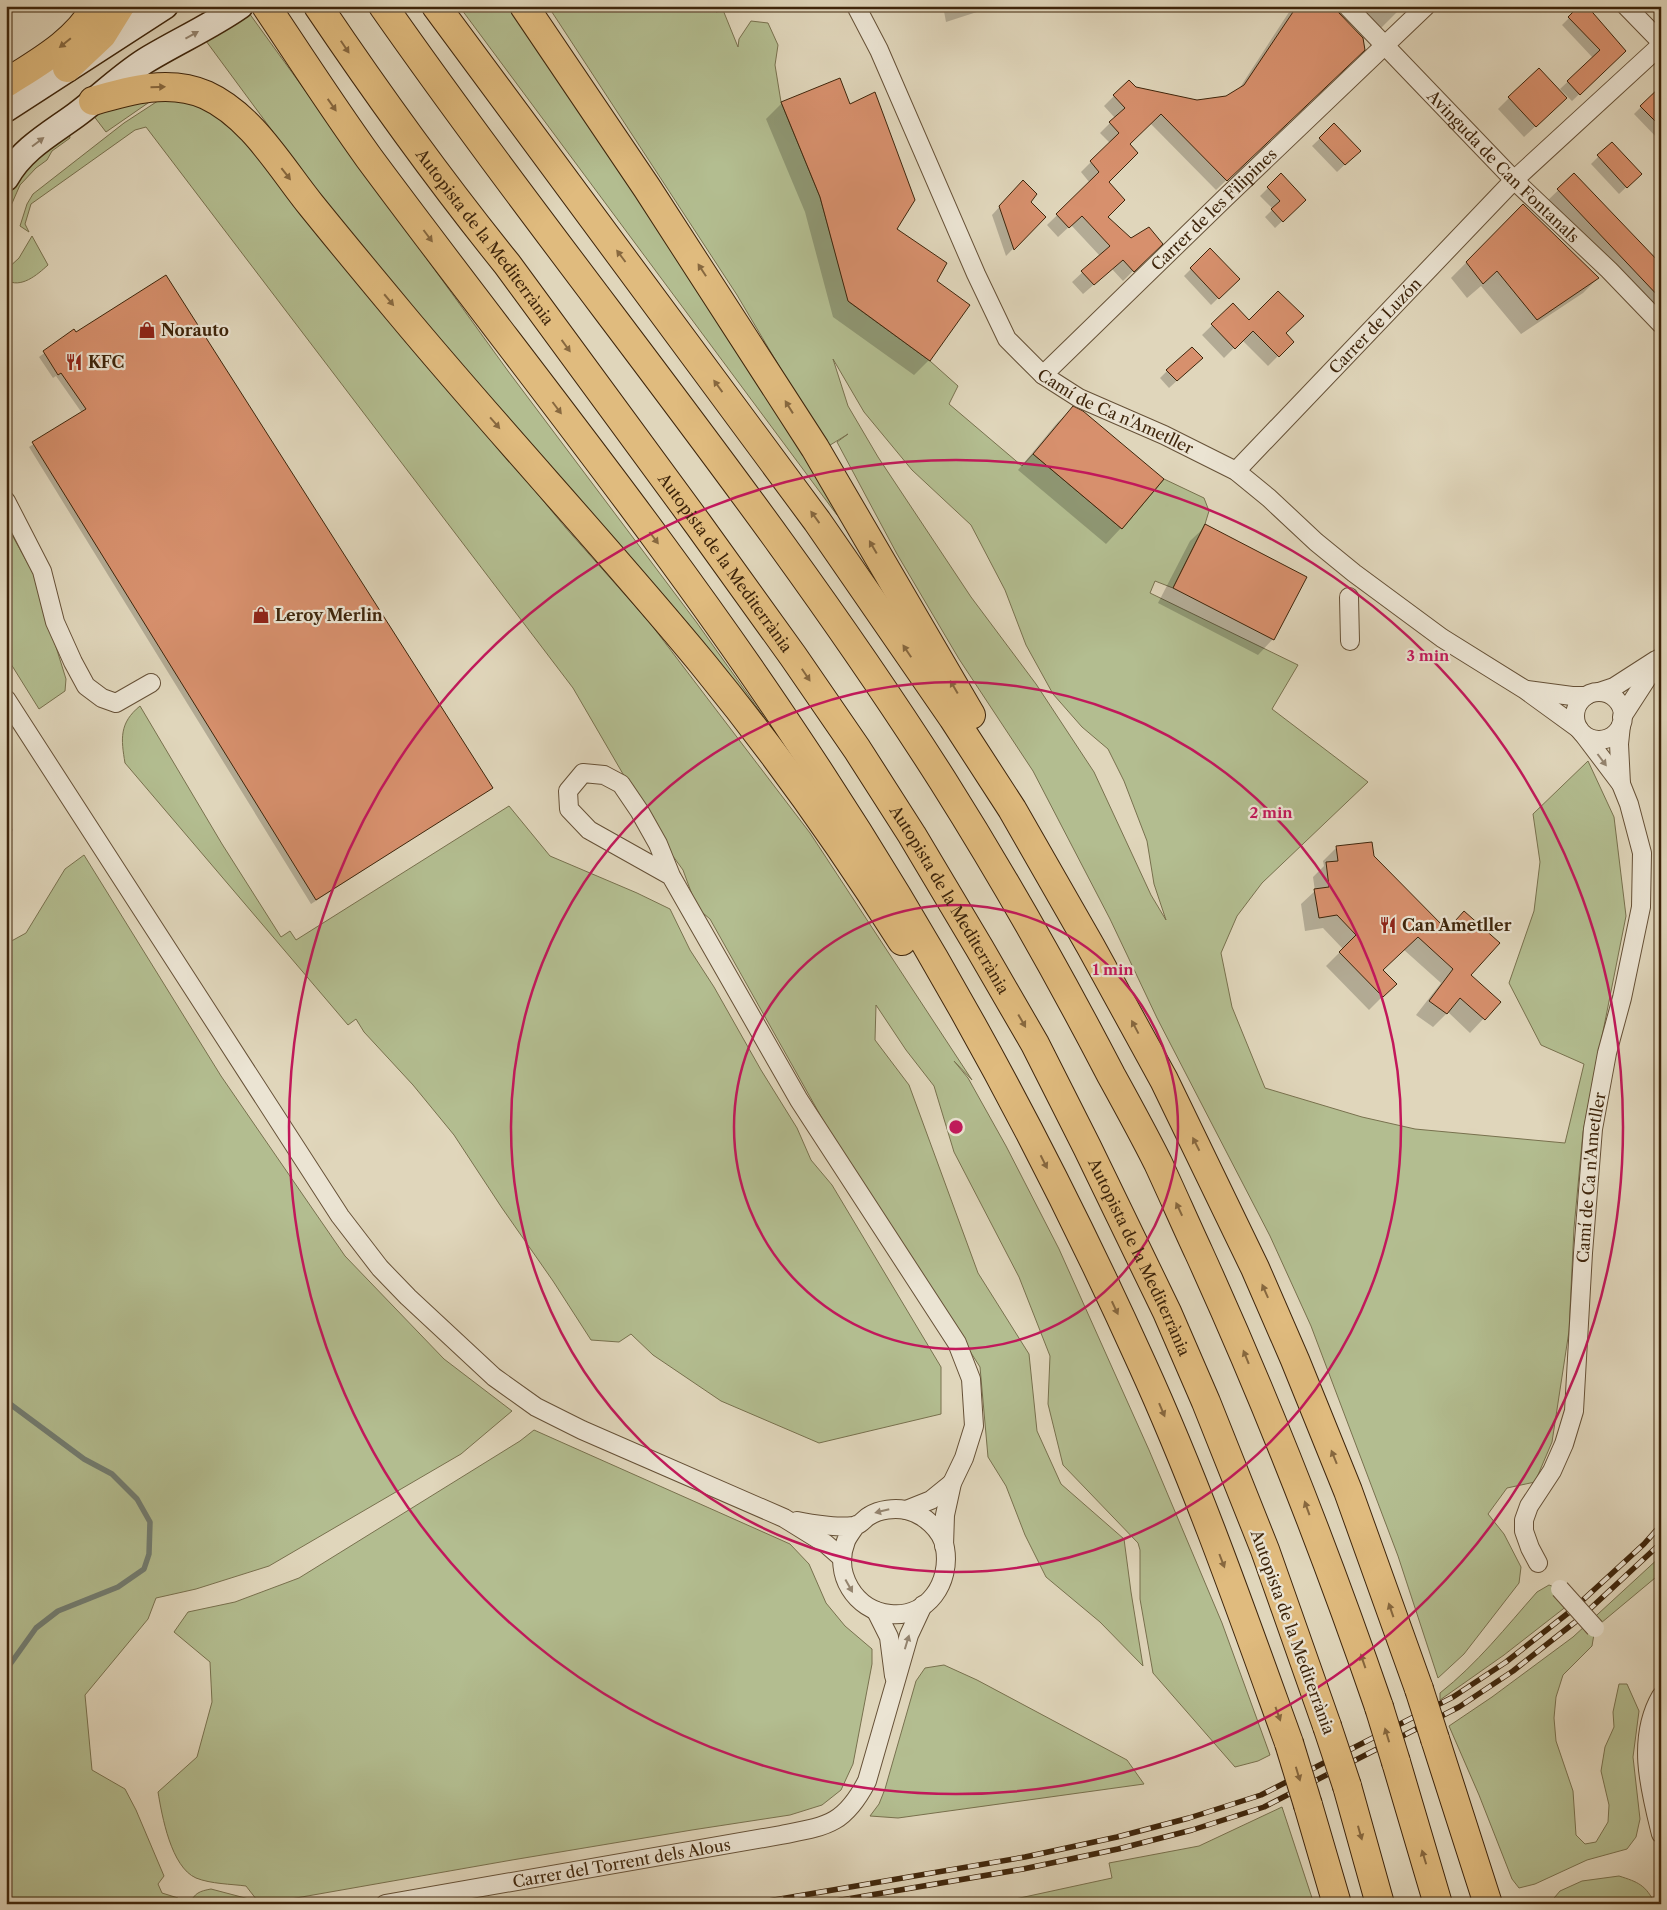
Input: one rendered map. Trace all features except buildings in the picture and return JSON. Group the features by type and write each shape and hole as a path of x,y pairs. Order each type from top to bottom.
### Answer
{"highway":[{"path":"6,83 55,51 73,36 89,18 96,6"},
{"path":"67,68 102,35 120,6"},
{"name":"Autopista de la Mediterrània","path":"318,6 409,136 458,203 507,264 793,656 912,835 980,948 1039,1052 1167,1312 1206,1402 1258,1533 1327,1726 1347,1786 1380,1904"},
{"path":"383,6 446,97 550,232 790,557 916,741 991,860 1084,1024 1153,1154 1238,1339 1300,1489 1379,1707 1438,1904"},
{"path":"436,6 834,545 953,718 1012,809 1091,947 1164,1080 1258,1276 1295,1360 1348,1491 1419,1689 1488,1904"},
{"path":"524,6 652,196 815,448 1009,782 1047,854 1091,947"},
{"path":"270,13 366,154 669,557 798,739 860,835 975,1031 1022,1118 1090,1253 1146,1374 1210,1530 1288,1744 1337,1904"},
{"path":"93,101 128,90 150,87 189,90 207,96 225,107 255,134 311,206 413,328 704,666 779,762 830,833 928,982 1022,1118"}],"main road":[{"path":"6,109 165,6"},
{"path":"6,178 18,160 35,144 144,62 218,21 240,6"}],"street":[{"name":"Camí de Ca n'Ametller","path":"856,6 879,50 976,274 1007,340 1043,375 1079,398 1164,435 1236,471 1269,498 1316,542 1354,572 1442,638 1524,689 1582,732 1621,784 1634,819 1642,853 1641,907 1622,998 1607,1053 1593,1128 1583,1252 1574,1411 1570,1428 1552,1471 1529,1506 1524,1520 1524,1531 1538,1563"},
{"name":"Avinguda de Can Fontanals","path":"1347,6 1514,180 1661,324"},
{"name":"Carrer de les Filipines","path":"1043,375 1426,6"},
{"path":"1626,6 1661,43"},
{"name":"Carrer de Luzón","path":"1236,471 1514,180 1661,43"},
{"path":"6,501 42,571 55,622 86,686 102,698 116,703 151,683"},
{"path":"1349,597 1350,641"},
{"path":"1661,657 1612,736 1605,739 1590,738 1582,732 1576,722 1576,707 1593,694 1614,687 1661,657"},
{"name":"Camí de Ca n'Ametller","path":"1524,689 1572,696 1593,694"},
{"path":"1593,694 1607,693 1619,702 1622,721"},
{"path":"6,699 340,1216 380,1268 408,1298 494,1376 536,1407 582,1430 784,1518 826,1544 842,1558"},
{"name":"Camí de Ca n'Ametller","path":"1621,784 1619,744 1622,721"},
{"path":"672,876 589,830 569,810 568,791 583,772 604,775 621,784 640,812 658,844 672,876 799,1100 957,1343 971,1379 974,1426 964,1458 952,1483 945,1515 944,1546 947,1564 943,1580 936,1594 923,1605 908,1612 898,1613 876,1611 862,1603 851,1591 844,1576 842,1558 846,1540 856,1525 871,1514 888,1509 906,1510 923,1517 936,1530 944,1546"},
{"path":"906,1510 931,1500 952,1483"},
{"path":"784,1518 817,1524 856,1525"},
{"path":"1560,1588 1595,1628"},
{"path":"895,1681 911,1629 923,1605"},
{"path":"876,1611 889,1636 895,1681"},
{"name":"Carrer del Torrent dels Alous","path":"385,1904 812,1829 842,1817 851,1808 867,1781 895,1681"},
{"path":"1661,1696 1655,1707 1648,1735 1647,1760 1649,1787 1661,1834"}],"green space":[{"path":"459,6 509,6 618,163 843,515 837,515"},
{"path":"548,6 714,6 716,12 723,10 738,47 739,39 751,21 768,23 778,45 775,65 781,102 820,197 849,302 930,361 958,386 949,404 1022,466 1033,454 1122,529 1164,479 1204,498 1209,511 1205,524 1173,588 1155,581 1150,593 1298,665 1272,709 1368,782 1262,883 1237,916 1221,953 1232,1007 1265,1088 1362,1117 1415,1129 1565,1143 1584,1064 1541,1045 1509,983 1534,911 1540,862 1533,814 1588,761 1614,817 1626,916 1583,1132 1574,1228 1569,1331 1552,1442 1535,1482 1507,1488 1488,1514 1504,1534 1521,1567 1519,1583 1464,1654 1438,1678 1398,1556 1311,1326 1270,1236 1157,1018 1110,919 1033,771 959,659 897,554 837,442 848,434 827,447 737,295","holes":["833,359 864,412 912,470 971,525 1005,590 1026,645 1053,694 1082,727 1108,749 1124,781 1147,841 1154,884 1166,920 1151,895 1094,772 1036,684 971,597 878,457 848,406"]},
{"path":"249,13 508,371 697,623 793,758 327,205 206,41"},
{"path":"161,94 106,132 93,115"},
{"path":"167,95 213,109 238,134 565,527 650,623 810,833 972,1080 954,1061 968,1078 1006,1146 1059,1249 1149,1450 1222,1623 1270,1755 1258,1761 1235,1767 1153,1673 1140,1599 1140,1550 1138,1543 1063,1465 1048,1404 1050,1356 1019,1277 954,1152 934,1086 906,1050 876,1005 875,1040 909,1085 978,1273 1029,1354 1037,1431 1061,1484 1124,1539 1143,1666 1100,1622 1046,1577 1025,1535 1006,1486 988,1457 980,1367 823,1120 710,919 697,908 683,870 662,841 573,688 146,127 135,130 31,204 25,224 29,232 20,226 27,204 33,194 124,123"},
{"path":"69,132 70,138 52,151 47,160 36,168 20,185 6,217 11,192 22,170"},
{"path":"32,236 48,265 29,280 17,283 6,280 6,270 19,258"},
{"path":"6,524 33,573 66,679 65,691 39,709 6,656"},
{"path":"140,706 222,844 281,937 290,931 296,940 509,806 550,856 670,909 690,950 714,987 761,1070 797,1128 811,1160 832,1185 941,1367 941,1414 819,1443 721,1401 653,1355 631,1334 619,1342 591,1340 454,1135 413,1085 364,1032 356,1019 348,1025 125,763 123,732 128,719"},
{"path":"84,855 221,1076 345,1256 444,1359 512,1411 461,1454 269,1566 196,1589 156,1598 148,1619 85,1695 92,1770 125,1789 164,1876 158,1884 162,1893 178,1898 178,1904 6,1904 6,944 26,933 65,869"},
{"path":"534,1430 790,1544 809,1564 826,1603 845,1626 872,1649 872,1664 853,1764 841,1790 822,1805 790,1815 512,1860 279,1901 279,1904 260,1904 246,1886 208,1882 196,1878 187,1872 180,1863 169,1840 158,1792 197,1757 212,1702 210,1662 174,1632 188,1612 235,1602 299,1578 520,1441"},
{"path":"1661,1556 1661,1573 1595,1628 1592,1646 1563,1675 1556,1697 1554,1718 1556,1741 1573,1791 1576,1835 1585,1844 1596,1842 1608,1822 1609,1805 1601,1771 1605,1747 1614,1727 1613,1712 1619,1684 1627,1684 1639,1711 1633,1757 1640,1819 1636,1837 1627,1849 1587,1860 1535,1884 1519,1888 1512,1879 1449,1726 1492,1697 1573,1637"},
{"path":"1549,1585 1560,1589 1572,1602 1504,1655 1440,1700 1440,1693 1479,1658 1537,1592"},
{"path":"944,1665 977,1680 1127,1760 1144,1784 898,1818 870,1816 879,1804 885,1789 916,1681 925,1668"},
{"path":"1661,1713 1661,1797 1655,1745"},
{"path":"1282,1807 1314,1904 992,1904 1112,1878 1109,1863 1199,1846"},
{"path":"1619,1876 1645,1888 1655,1904 1549,1904 1560,1891 1582,1881"},
{"path":"211,1889 249,1899 250,1904 190,1904 193,1897 198,1893"}],"waterway":[{"path":"6,1401 84,1459 112,1474 137,1499 150,1522 149,1554 144,1569 118,1587 58,1611 36,1628 6,1670"}],"railway":[{"path":"751,1904 1025,1857 1117,1837 1189,1818 1261,1795 1453,1697 1506,1662 1572,1610 1644,1544 1661,1525"},
{"path":"818,1904 1023,1869 1118,1849 1192,1830 1264,1807 1459,1707 1513,1671 1579,1619 1661,1543"}],"place":[{"name":"Norauto","path":"147,330"},
{"name":"KFC","path":"74,362"},
{"name":"Leroy Merlin","path":"261,615"},
{"name":"Can Ametller","path":"1388,925"}]}
